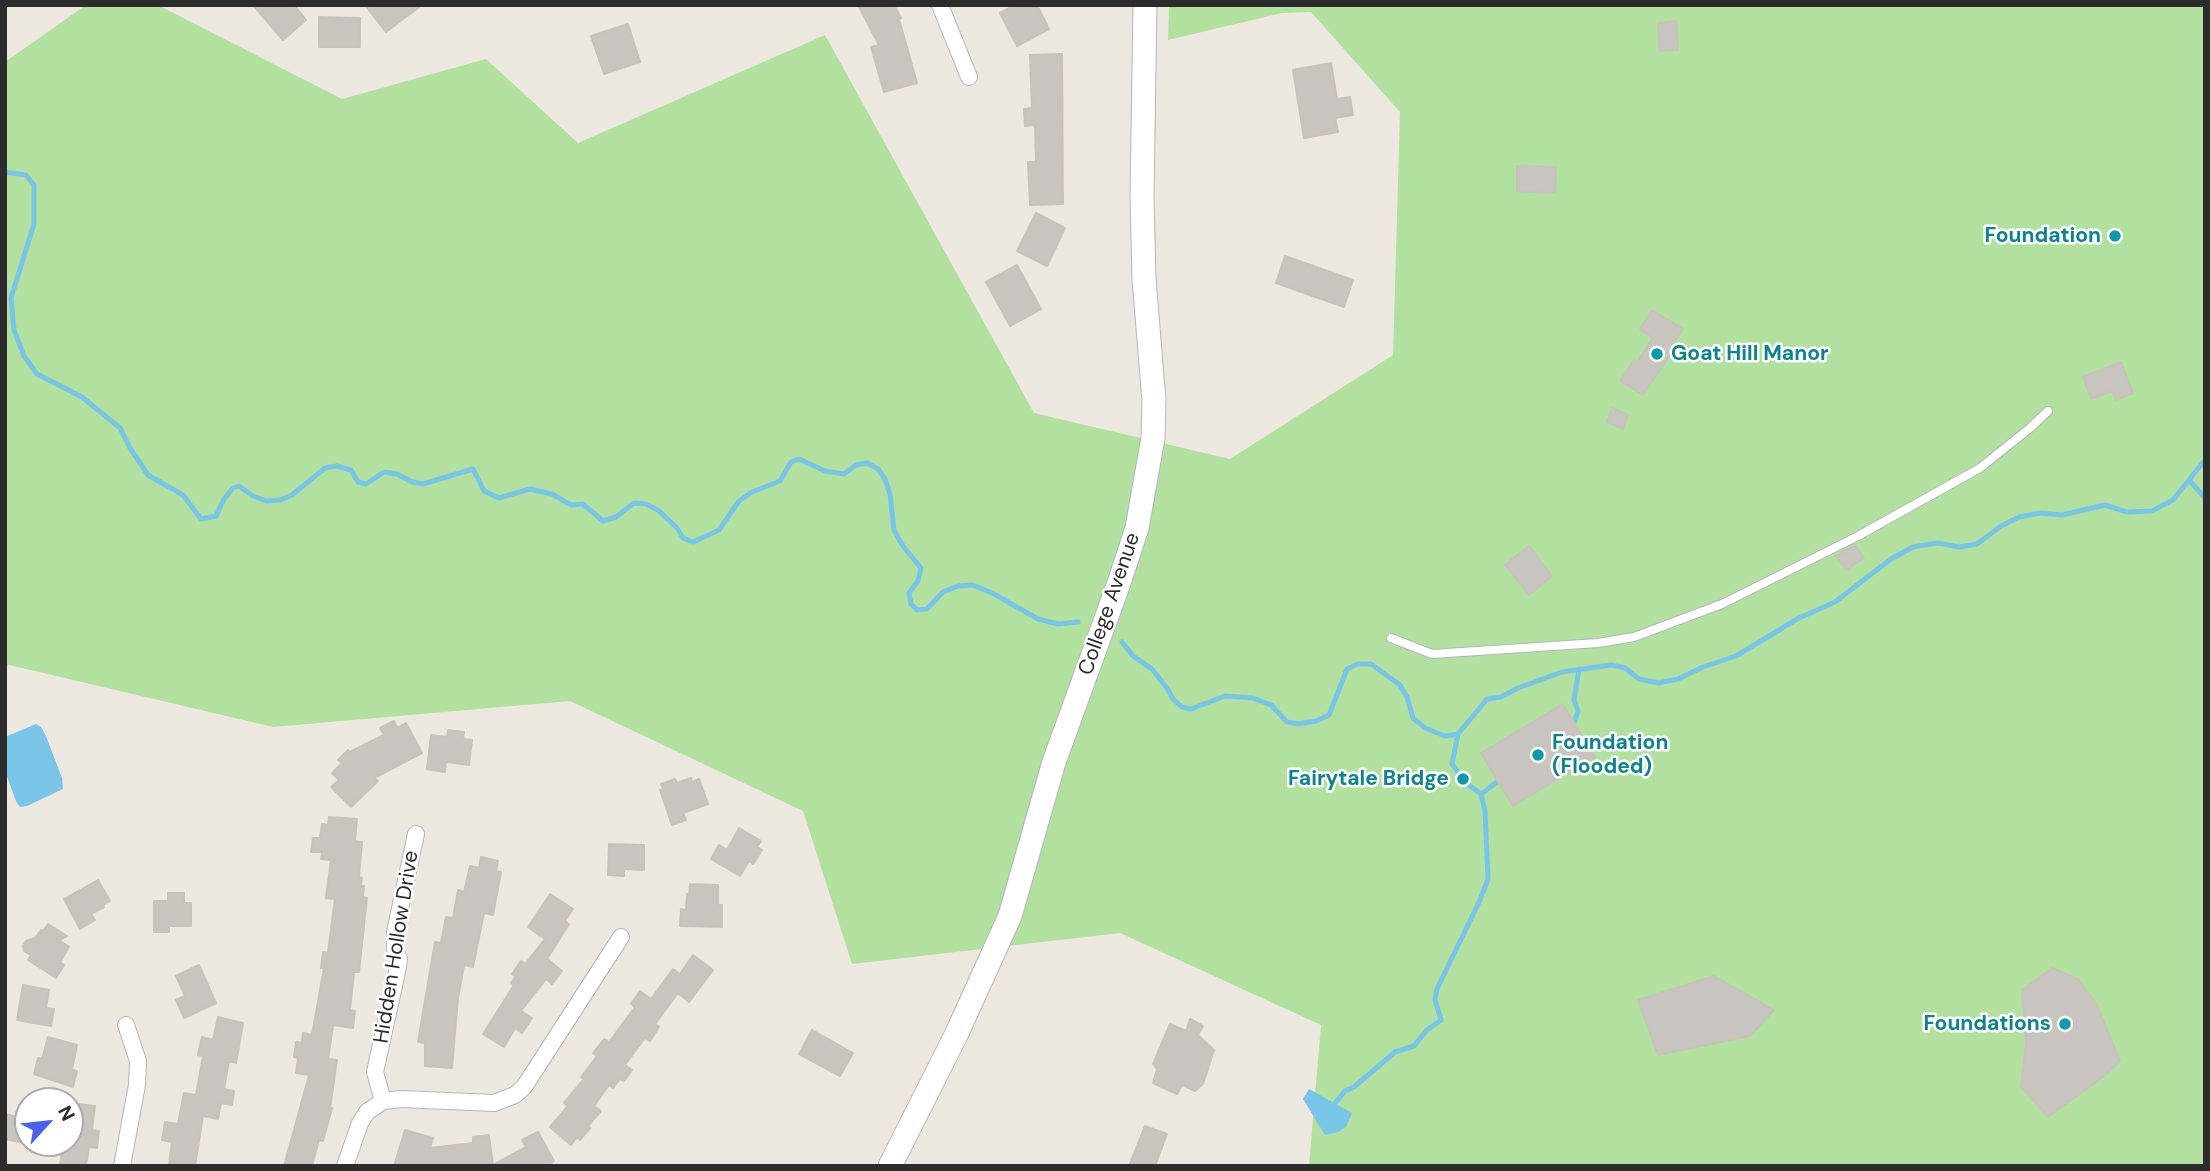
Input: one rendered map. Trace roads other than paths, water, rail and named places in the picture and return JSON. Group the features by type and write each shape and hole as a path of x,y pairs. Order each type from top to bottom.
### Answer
{"street":[{"path":"940,5 969,77"},
{"name":"College Avenue","path":"890,1166 977,992 1010,916 1054,762 1137,528 1153,438 1154,401 1144,279 1142,197 1145,5"},
{"name":"Hidden Hollow Drive","path":"383,1101 375,1072 397,972 399,959 395,949 395,932 416,834"},
{"path":"345,1166 360,1123 367,1112 383,1101 402,1099 494,1103 515,1095 524,1087 621,937"},
{"path":"122,1166 138,1061 126,1025"}],"lane":[{"path":"1391,638 1432,653 1598,643 1634,637 1723,604 1858,536 1980,468 2048,411"}],"water":[{"path":"36,724 46,736 62,778 63,789 20,807 5,771 5,737"},
{"path":"1309,1089 1352,1113 1346,1127 1325,1135 1303,1099"}],"waterway":[{"path":"5,172 26,175 34,185 34,224 11,298 14,330 24,356 37,374 82,397 120,428 148,475 183,495 201,519 216,516 233,488 239,486 266,501 280,500 292,495 325,468 337,466 351,470 358,482 366,484 384,472 423,484 473,469 484,491 499,498 530,489 552,494 571,505 583,504 603,521 616,517 634,503 646,504 658,510 677,528 683,538 693,542 719,530 739,501 752,492 780,481 791,462 799,459 825,471 844,474 856,465 867,463 878,469 885,479 890,494 894,530 921,568 918,581 909,593 911,604 917,610 927,609 943,592 958,586 973,585 1038,619 1058,624 1078,622"},
{"path":"1122,642 1133,656 1152,669 1173,699 1182,707 1191,709 1225,696 1253,698 1271,705 1287,722 1298,724 1316,721 1329,715 1347,669 1358,664 1371,664 1400,685 1407,697 1413,718 1425,728 1445,736 1458,734 1487,699 1501,697 1562,672 1611,665 1625,668 1639,679 1659,683 1678,679 1736,656 1799,618 1835,602 1891,559 1913,547 1938,543 1959,547 1977,544 2001,526 2019,517 2040,513 2062,515 2105,505 2127,512 2152,511 2173,500 2205,460"},
{"path":"2189,480 2205,498"},
{"path":"1572,728 1578,711 1574,700 1579,669"},
{"path":"1335,1103 1345,1091 1354,1087 1395,1052 1414,1046 1427,1030 1441,1020 1435,1000 1437,989 1488,879 1485,811 1481,794 1466,783 1452,764 1458,734"},
{"path":"1481,794 1501,779"}],"place":[{"name":"Foundation","path":"2115,236"},
{"name":"Goat Hill Manor","path":"1657,354"},
{"name":"Foundation (Flooded)","path":"1538,755"},
{"name":"Fairytale Bridge","path":"1463,779"},
{"name":"Foundations","path":"2065,1024"}]}
